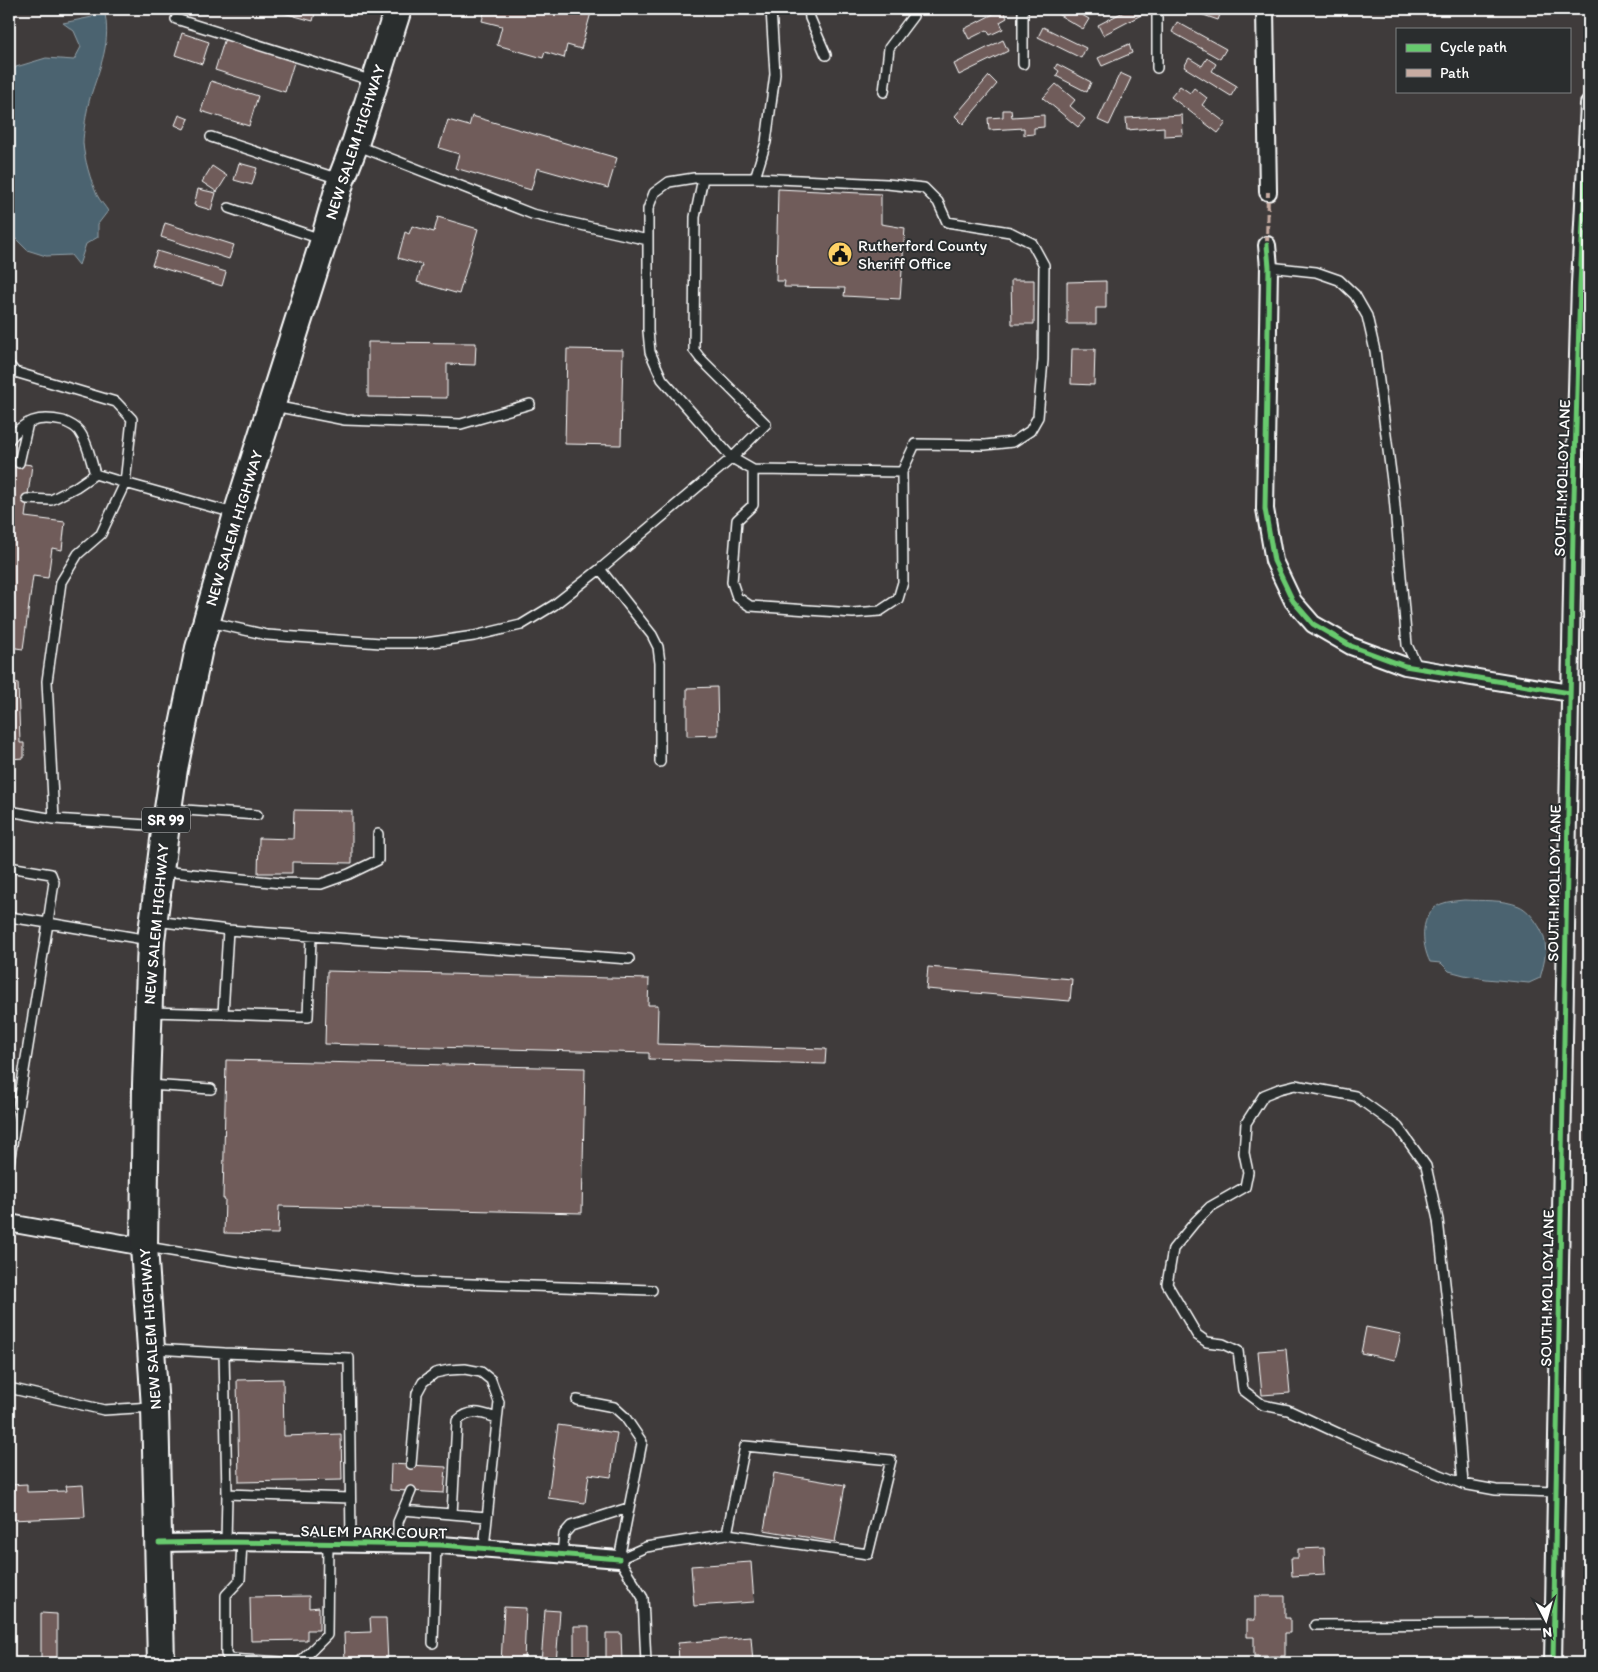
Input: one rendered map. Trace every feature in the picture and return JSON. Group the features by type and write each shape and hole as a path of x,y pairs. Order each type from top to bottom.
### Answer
{"main road":[{"name":"NEW SALEM HIGHWAY","path":"162,1663 155,1407 144,1247 146,1085 152,930 167,817 176,760 199,648 237,514 324,240 341,180 355,144 398,9"}],"street":[{"path":"1266,9 1268,192"},
{"name":"SOUTH MOLLOY LANE","path":"1553,1663 1570,693 1584,350 1589,104"},
{"path":"1267,245 1269,267 1265,509 1274,561 1293,601 1313,624 1351,646 1405,666 1570,693"},
{"path":"9,1223 144,1247"},
{"name":"SALEM PARK COURT","path":"159,1543 234,1542 436,1545 619,1559"}],"lane":[{"path":"755,178 766,142 775,74 772,9"},
{"path":"809,9 810,18 826,55"},
{"path":"884,92 889,48 913,16 914,9"},
{"path":"1023,64 1024,9"},
{"path":"1157,9 1157,68"},
{"path":"176,19 374,82"},
{"path":"211,137 341,180"},
{"path":"355,144 532,214 648,240"},
{"path":"207,622 267,635 381,643 425,643 474,636 521,625 554,605 600,569 732,458 766,424 694,350 695,217 703,178"},
{"path":"754,470 753,505 737,520 732,582 737,597 750,606 853,612 880,611 898,599 903,582 902,472 916,444 986,445 1013,442 1030,431 1038,417 1043,360 1044,265 1032,243 1010,232 947,222 938,202 924,188 888,184 755,178 703,178 669,182 654,193 648,208 648,331 650,352 662,379 732,458 754,470 902,472"},
{"path":"229,208 324,240"},
{"path":"1269,267 1316,272 1339,280 1355,295 1367,316 1375,351 1394,496 1407,645 1418,668"},
{"path":"9,365 15,372 116,402 132,419 125,483 101,534 78,554 61,582 47,681 54,819"},
{"path":"271,406 345,420 461,424 530,404"},
{"path":"9,440 17,429 32,421 48,418 67,422 79,430 95,474"},
{"path":"19,463 28,423"},
{"path":"95,474 237,514"},
{"path":"27,499 51,500 76,487 95,474"},
{"path":"600,569 652,635 658,648 660,663 660,762"},
{"path":"9,812 54,819 257,815"},
{"path":"160,871 281,883 321,884 349,874 378,860 378,834"},
{"path":"9,867 51,874 54,882 10,1144 9,1163"},
{"path":"9,917 48,923 152,930 228,930 629,959"},
{"path":"223,1014 228,930"},
{"path":"148,1012 308,1017 311,937"},
{"path":"146,1085 211,1089"},
{"path":"1463,1484 1453,1356 1438,1220 1426,1166 1398,1127 1355,1096 1295,1085 1264,1095 1246,1123 1244,1153 1248,1172 1246,1187 1210,1207 1173,1249 1166,1284 1197,1335 1207,1342 1223,1344 1238,1351 1243,1390 1264,1405 1288,1410 1344,1436 1463,1484 1496,1490 1556,1492"},
{"path":"144,1247 257,1265 415,1282 652,1290"},
{"path":"151,1349 350,1358 351,1544"},
{"path":"224,1353 227,1494 240,1580 226,1595 226,1654 229,1659 299,1663 327,1635 328,1544"},
{"path":"411,1464 417,1393 423,1382 435,1373 465,1369 481,1372 491,1380 499,1402 484,1548"},
{"path":"9,1388 104,1410 155,1407"},
{"path":"577,1400 614,1407 625,1417 642,1442 619,1559 643,1598 646,1663"},
{"path":"452,1514 458,1420 472,1412 498,1418"},
{"path":"619,1559 646,1547 727,1534 868,1554 891,1460 745,1446 727,1534"},
{"path":"398,1545 398,1522 411,1491"},
{"path":"227,1494 350,1498"},
{"path":"562,1554 564,1534 571,1526 628,1508"},
{"path":"403,1510 487,1517"},
{"path":"433,1643 436,1545"},
{"path":"1315,1625 1553,1624"}],"water":[{"path":"100,9 104,9 107,33 106,44 89,102 83,143 92,184 108,211 98,224 98,237 86,244 79,265 71,255 46,256 27,250 9,232 9,77 16,67 46,58 74,60 81,47 74,31 63,23 92,17"},
{"path":"1464,900 1506,902 1519,906 1529,913 1540,929 1545,943 1544,963 1540,978 1529,983 1486,979 1449,971 1441,963 1430,962 1424,938 1425,922 1429,914 1441,904"}],"building":[{"path":"269,9 316,9 313,21"},
{"path":"485,9 592,9 581,49 567,45 564,58 545,52 543,58 497,45 502,26 482,21"},
{"path":"1003,9 1007,18 1000,22 1003,29 990,35 987,30 969,39 964,29"},
{"path":"1049,9 1072,9 1089,19 1083,29"},
{"path":"1129,9 1140,9 1143,14 1103,35 1098,25"},
{"path":"1186,9 1210,9 1221,12 1218,20"},
{"path":"1177,22 1226,49 1220,59 1172,32"},
{"path":"1043,27 1086,48 1081,58 1038,37"},
{"path":"182,33 209,42 202,64 175,55"},
{"path":"225,38 295,59 285,92 215,70"},
{"path":"1003,40 1008,51 959,75 954,64"},
{"path":"1129,44 1132,53 1102,66 1098,58"},
{"path":"1189,58 1202,66 1207,58 1216,64 1212,71 1237,86 1231,96 1184,67"},
{"path":"1057,64 1091,82 1087,92 1056,76 1059,71 1055,68"},
{"path":"1120,73 1131,78 1109,125 1098,120"},
{"path":"989,76 997,84 963,124 955,116"},
{"path":"211,81 258,96 249,126 201,111"},
{"path":"1056,84 1075,100 1070,106 1085,119 1078,127 1043,98"},
{"path":"1180,86 1190,93 1194,88 1207,98 1202,105 1226,123 1218,133 1171,97"},
{"path":"1003,110 1011,110 1012,117 1044,115 1044,127 1034,128 1034,134 1024,135 1024,128 989,130 988,118 1003,117"},
{"path":"179,115 189,119 184,129 175,125"},
{"path":"1182,115 1183,135 1164,136 1164,127 1127,130 1126,118"},
{"path":"472,116 617,158 608,188 537,168 531,190 455,168 459,154 439,148 448,120 469,126"},
{"path":"239,163 257,168 252,185 234,180"},
{"path":"212,166 227,176 217,192 202,182"},
{"path":"198,189 216,193 211,210 194,205"},
{"name":"Rutherford County Sheriff Office","path":"778,189 881,194 881,224 905,228 900,299 844,296 845,288 784,287 785,281 776,281"},
{"path":"438,217 478,229 459,294 417,282 422,265 398,258 405,232 409,234 412,226 434,232"},
{"path":"165,223 234,245 229,259 161,237"},
{"path":"157,251 226,272 222,286 152,265"},
{"path":"1011,280 1034,280 1034,324 1012,324"},
{"path":"1106,281 1106,308 1096,308 1096,324 1067,324 1067,282"},
{"path":"368,342 476,343 475,365 447,364 447,398 368,397"},
{"path":"567,349 623,350 621,445 565,444"},
{"path":"1072,349 1095,349 1094,385 1071,384"},
{"path":"9,462 32,465 25,517 65,522 62,550 52,548 48,578 33,576 23,649 9,647"},
{"path":"9,683 18,683 20,743 24,743 24,758 9,759"},
{"path":"717,687 718,735 687,736 687,688"},
{"path":"294,810 352,811 352,863 292,862 292,873 258,873 259,838 293,839"},
{"path":"928,967 1072,979 1070,1001 926,989"},
{"path":"327,971 649,979 648,1005 658,1005 657,1044 826,1049 825,1064 649,1059 649,1053 325,1044"},
{"path":"226,1060 585,1068 582,1213 279,1206 278,1234 224,1233"},
{"path":"1366,1327 1401,1334 1395,1360 1361,1353"},
{"path":"1286,1349 1290,1393 1262,1395 1258,1351"},
{"path":"283,1379 284,1436 341,1434 342,1480 239,1482 237,1380"},
{"path":"558,1425 617,1433 611,1477 589,1474 585,1503 548,1498"},
{"path":"391,1464 446,1467 444,1493 390,1490"},
{"path":"774,1473 845,1485 835,1542 764,1530"},
{"path":"27,1484 27,1492 67,1491 66,1486 83,1485 85,1517 10,1520 9,1485"},
{"path":"1324,1548 1325,1574 1292,1576 1291,1558 1298,1558 1298,1549"},
{"path":"751,1562 754,1602 694,1606 691,1566"},
{"path":"309,1596 309,1608 319,1607 319,1630 307,1630 307,1640 251,1641 250,1597"},
{"path":"1255,1596 1285,1596 1285,1618 1290,1618 1290,1633 1285,1633 1285,1656 1254,1656 1254,1637 1247,1637 1247,1620 1255,1620"},
{"path":"504,1607 526,1608 524,1663 501,1663"},
{"path":"545,1610 560,1611 556,1663 541,1663"},
{"path":"41,1613 57,1614 57,1663 41,1663"},
{"path":"370,1618 386,1618 388,1663 345,1663 344,1633 371,1632"},
{"path":"574,1626 589,1626 589,1663 574,1663"},
{"path":"606,1633 621,1633 622,1663 606,1663"},
{"path":"751,1637 753,1663 679,1663 678,1643"}],"marked path":[{"path":"1267,245 1268,192"}],"cycle path":[{"path":"1553,1663 1573,533 1580,284 1589,104"},
{"path":"1267,245 1269,267 1265,509 1274,561 1293,601 1313,624 1351,646 1405,666 1570,693"},
{"path":"159,1543 441,1545 619,1559"}],"place":[{"name":"Rutherford County Sheriff Office","path":"840,254"}]}
